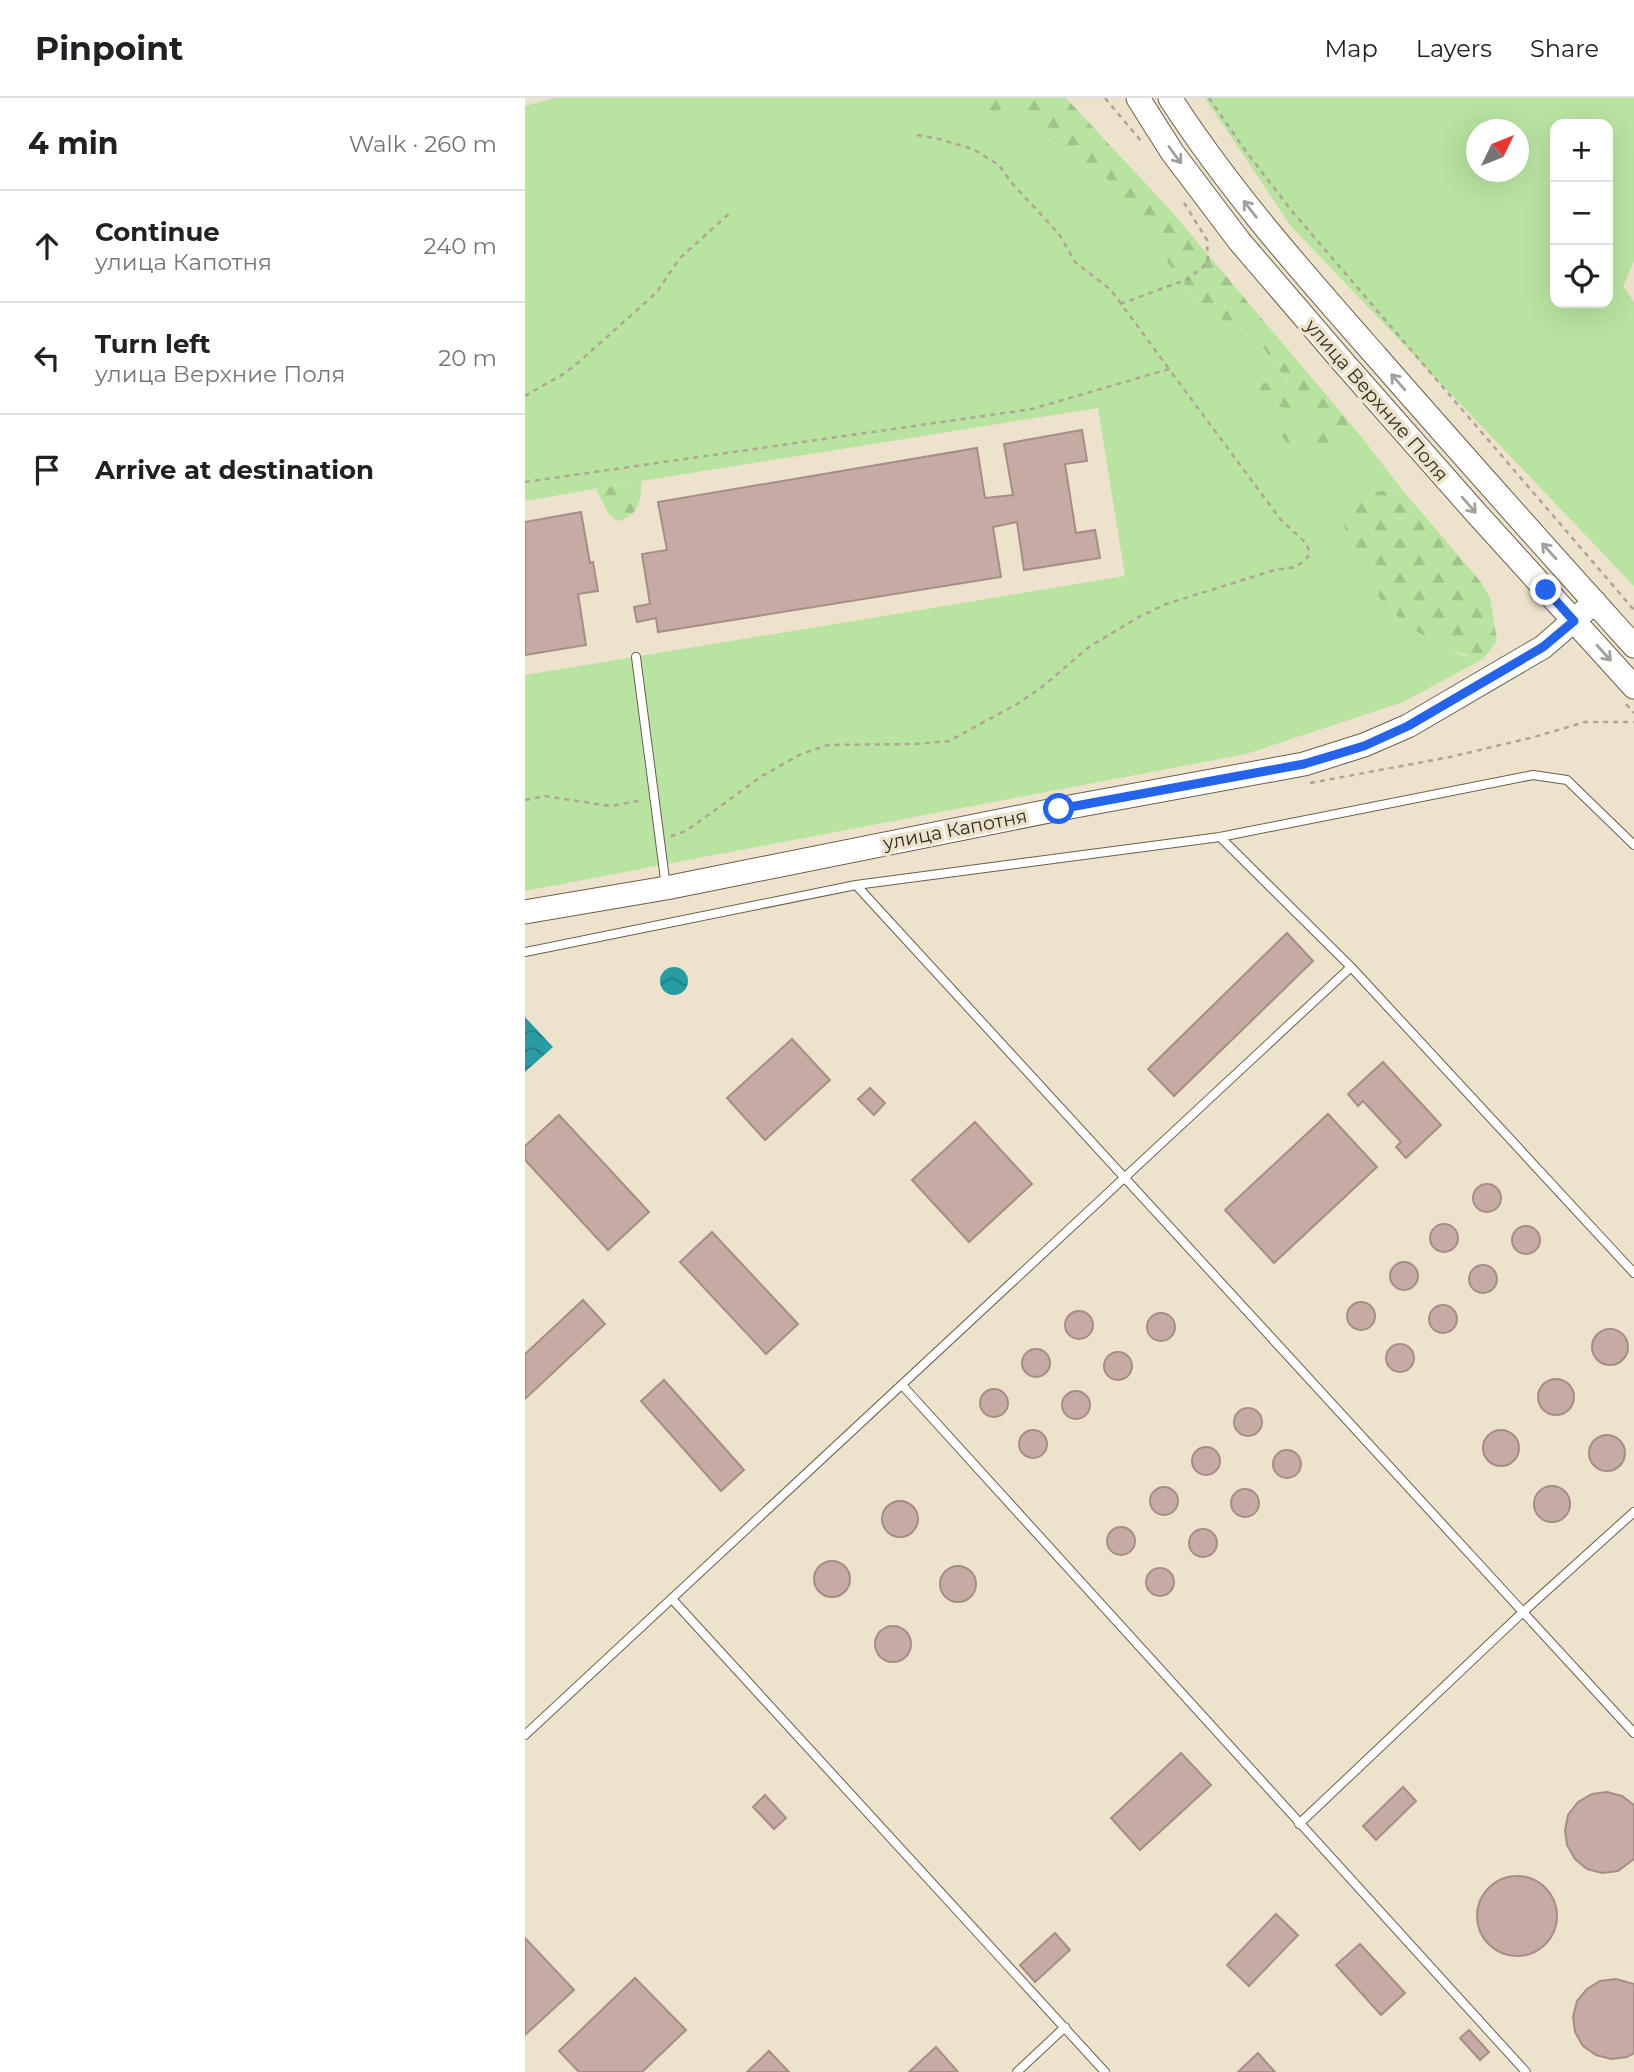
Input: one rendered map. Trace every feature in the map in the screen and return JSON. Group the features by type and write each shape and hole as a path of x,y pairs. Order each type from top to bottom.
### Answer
{"main road":[{"name":"улица Верхние Поля","path":"1138,98 1172,152 1240,242 1370,393 1634,687"},
{"name":"улица Верхние Поля","path":"1170,98 1253,213 1405,389 1634,646"},
{"name":"улица Капотня","path":"525,912 666,888 1059,809 1304,764 1364,746 1408,726 1543,647 1595,603"}],"lane":[{"path":"636,657 666,888"},
{"path":"525,953 856,885 1220,837 1533,775 1567,780 1634,845"},
{"path":"1220,837 1351,967 1634,1273"},
{"path":"856,885 1634,1733"},
{"path":"525,1735 1351,967"},
{"path":"902,1385 1526,2072"},
{"path":"1299,1824 1523,1612 1634,1512"},
{"path":"672,1600 1105,2072"},
{"path":"1017,2072 1065,2027"}],"path":[{"path":"1105,98 1145,145"},
{"path":"1209,98 1291,209 1634,610"},
{"path":"660,841 687,831 762,776 801,754 828,745 949,741 1017,704 1042,687 1089,647 1137,618 1176,600 1278,569 1291,569 1304,563 1310,554 1307,543 1281,520 1111,290 1075,262 1059,234 1010,181 999,165 973,149 916,135"},
{"path":"1120,304 1188,279 1208,263 1207,240 1179,194"},
{"path":"525,396 565,373 599,344 656,292 680,258 732,211"},
{"path":"525,482 1032,409 1169,369"},
{"path":"525,800 544,796 611,806 654,799"}],"green space":[{"path":"555,98 977,98 988,111 1019,120 1106,177 1124,208 1193,298 1229,323 1241,324 1258,341 1288,381 1276,405 1308,418 1316,428 1304,433 1327,450 1348,437 1359,434 1404,492 1382,491 1406,624 1461,655 1483,659 1403,702 1246,754 525,891 525,675 1125,576 1098,408 525,501 525,106"},
{"path":"977,98 1066,98 1172,212 1359,434 1316,453 1293,449 1278,432 1282,422 1304,433 1315,428 1308,418 1276,405 1259,391 1261,381 1283,391 1288,381 1258,341 1241,324 1229,323 1199,306 1124,208 1106,177 1019,120 988,111"},
{"path":"1205,98 1634,98 1634,261 1623,286 1634,302 1634,586 1290,225"},
{"path":"641,481 641,495 634,512 617,521 608,513 596,489"},
{"path":"1382,491 1404,492 1480,581 1490,597 1497,641 1483,659 1431,640 1388,607 1371,587 1348,538 1342,511 1356,495"}],"water":[{"path":"674,967 684,971 688,981 684,991 674,995 664,991 660,981 664,971"},
{"path":"525,1017 553,1047 525,1072"}],"building":[{"path":"1082,430 1087,461 1065,464 1076,533 1095,530 1100,558 1024,570 1017,522 993,527 1001,577 658,632 656,618 637,622 634,607 650,604 642,554 667,550 658,502 977,448 985,498 1013,495 1004,444"},
{"path":"581,512 598,591 578,594 586,645 525,655 525,522"},
{"path":"1287,933 1313,961 1174,1096 1148,1069"},
{"path":"792,1039 830,1080 765,1140 727,1098"},
{"path":"1383,1062 1441,1125 1406,1158 1396,1147 1401,1142 1363,1101 1358,1106 1348,1094"},
{"path":"870,1088 885,1103 874,1115 858,1099"},
{"path":"1328,1114 1377,1167 1274,1263 1225,1210"},
{"path":"559,1115 649,1212 608,1250 525,1160 525,1146"},
{"path":"975,1122 1032,1184 969,1242 912,1180"},
{"path":"1487,1184 1497,1188 1501,1198 1497,1208 1487,1212 1477,1208 1473,1198 1477,1188"},
{"path":"1444,1224 1454,1228 1458,1238 1454,1248 1444,1252 1434,1248 1430,1238 1434,1228"},
{"path":"1526,1226 1536,1230 1540,1240 1536,1250 1526,1254 1516,1250 1512,1240 1516,1230"},
{"path":"712,1232 798,1324 766,1354 680,1262"},
{"path":"1404,1262 1414,1266 1418,1276 1414,1286 1404,1290 1394,1286 1390,1276 1394,1266"},
{"path":"1483,1265 1493,1269 1497,1279 1493,1289 1483,1293 1473,1289 1469,1279 1473,1269"},
{"path":"583,1300 605,1324 525,1399 525,1354"},
{"path":"1361,1302 1371,1306 1375,1316 1371,1326 1361,1330 1351,1326 1347,1316 1351,1306"},
{"path":"1443,1305 1453,1309 1457,1319 1453,1329 1443,1333 1433,1329 1429,1319 1433,1309"},
{"path":"1079,1311 1089,1315 1093,1325 1089,1335 1079,1339 1069,1335 1065,1325 1069,1315"},
{"path":"1161,1313 1171,1317 1175,1327 1171,1337 1161,1341 1151,1337 1147,1327 1151,1317"},
{"path":"1610,1329 1623,1334 1628,1347 1623,1360 1610,1365 1597,1360 1592,1347 1597,1334"},
{"path":"1400,1344 1410,1348 1414,1358 1410,1368 1400,1372 1390,1368 1386,1358 1390,1348"},
{"path":"1036,1349 1046,1353 1050,1363 1046,1373 1036,1377 1026,1373 1022,1363 1026,1353"},
{"path":"1118,1352 1128,1356 1132,1366 1128,1376 1118,1380 1108,1376 1104,1366 1108,1356"},
{"path":"1556,1379 1569,1384 1574,1397 1569,1410 1556,1415 1543,1410 1538,1397 1543,1384"},
{"path":"664,1380 744,1470 721,1491 641,1401"},
{"path":"994,1389 1004,1393 1008,1403 1004,1413 994,1417 984,1413 980,1403 984,1393"},
{"path":"1076,1391 1086,1395 1090,1405 1086,1415 1076,1419 1066,1415 1062,1405 1066,1395"},
{"path":"1248,1408 1258,1412 1262,1422 1258,1432 1248,1436 1238,1432 1234,1422 1238,1412"},
{"path":"1033,1430 1043,1434 1047,1444 1043,1454 1033,1458 1023,1454 1019,1444 1023,1434"},
{"path":"1501,1430 1514,1435 1519,1448 1514,1461 1501,1466 1488,1461 1483,1448 1488,1435"},
{"path":"1607,1435 1620,1440 1625,1453 1620,1466 1607,1471 1594,1466 1589,1453 1594,1440"},
{"path":"1206,1447 1216,1451 1220,1461 1216,1471 1206,1475 1196,1471 1192,1461 1196,1451"},
{"path":"1287,1450 1297,1454 1301,1464 1297,1474 1287,1478 1277,1474 1273,1464 1277,1454"},
{"path":"1552,1486 1565,1491 1570,1504 1565,1517 1552,1522 1539,1517 1534,1504 1539,1491"},
{"path":"1164,1487 1174,1491 1178,1501 1174,1511 1164,1515 1154,1511 1150,1501 1154,1491"},
{"path":"1245,1489 1255,1493 1259,1503 1255,1513 1245,1517 1235,1513 1231,1503 1235,1493"},
{"path":"900,1501 913,1506 918,1519 913,1532 900,1537 887,1532 882,1519 887,1506"},
{"path":"1121,1527 1131,1531 1135,1541 1131,1551 1121,1555 1111,1551 1107,1541 1111,1531"},
{"path":"1203,1529 1213,1533 1217,1543 1213,1553 1203,1557 1193,1553 1189,1543 1193,1533"},
{"path":"832,1561 845,1566 850,1579 845,1592 832,1597 819,1592 814,1579 819,1566"},
{"path":"958,1566 971,1571 976,1584 971,1597 958,1602 945,1597 940,1584 945,1571"},
{"path":"1160,1568 1170,1572 1174,1582 1170,1592 1160,1596 1150,1592 1146,1582 1150,1572"},
{"path":"893,1626 906,1631 911,1644 906,1657 893,1662 880,1657 875,1644 880,1631"},
{"path":"1181,1753 1211,1785 1140,1850 1111,1818"},
{"path":"1403,1787 1416,1801 1376,1840 1363,1826"},
{"path":"1607,1792 1622,1796 1634,1805 1634,1859 1618,1871 1602,1873 1587,1869 1575,1859 1567,1845 1565,1830 1568,1815 1578,1802 1592,1794"},
{"path":"765,1795 786,1818 774,1829 753,1807"},
{"path":"1517,1876 1532,1879 1545,1888 1554,1901 1557,1916 1554,1931 1545,1944 1532,1953 1517,1956 1502,1953 1489,1944 1480,1931 1477,1916 1480,1901 1489,1888 1502,1879"},
{"path":"1276,1914 1298,1935 1249,1986 1227,1965"},
{"path":"1055,1933 1070,1950 1035,1982 1020,1965"},
{"path":"525,1938 574,1990 525,2035"},
{"path":"1360,1944 1405,1993 1381,2015 1336,1965"},
{"path":"635,1978 686,2030 642,2072 579,2072 559,2051"},
{"path":"1616,1979 1634,1984 1634,2053 1627,2057 1611,2059 1596,2055 1583,2046 1575,2032 1573,2017 1577,2001 1587,1989 1600,1981"},
{"path":"1469,2030 1489,2052 1480,2060 1460,2038"},
{"path":"936,2047 958,2072 909,2072"},
{"path":"769,2051 789,2072 747,2072"},
{"path":"1258,2053 1275,2072 1238,2072"}],"route":[{"path":"1059,809 1304,764 1364,746 1408,726 1543,647 1574,621 1546,590"}]}
